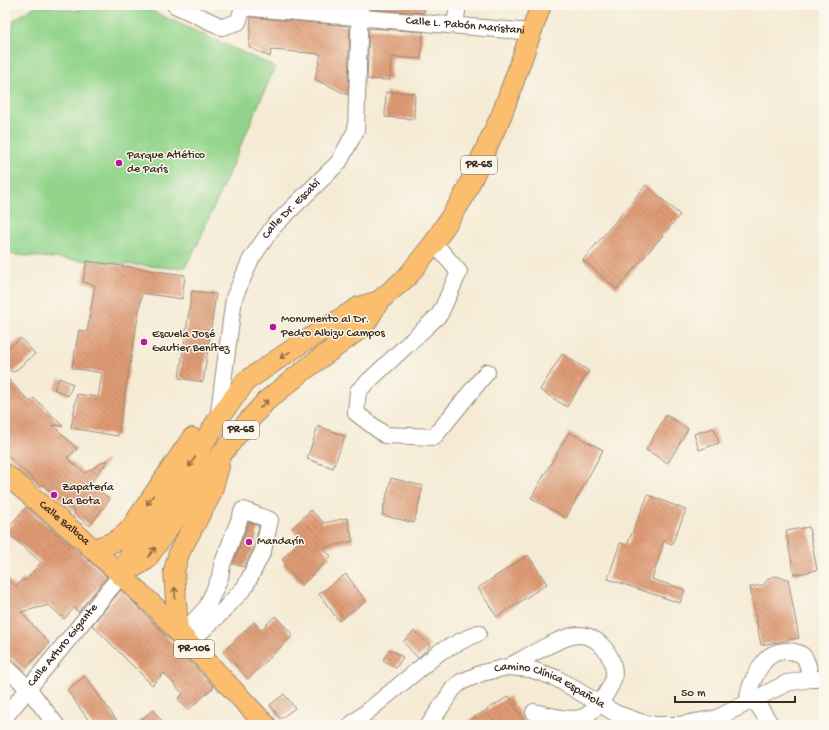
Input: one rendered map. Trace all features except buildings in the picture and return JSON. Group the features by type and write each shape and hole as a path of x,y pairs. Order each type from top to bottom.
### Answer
{"main road":[{"name":"PR-65","path":"122,575 146,560 208,471 266,401 307,368 364,326 379,301 406,277 434,243 463,198 502,114 530,32 541,5"},
{"name":"PR-65","path":"122,575 133,549 189,468 218,419 246,382 296,347 359,307 379,301"},
{"path":"93,549 121,539 131,528 199,427 218,419"},
{"path":"183,637 174,571 179,553 210,494 223,452"},
{"name":"Calle Balboa","path":"5,474 122,575"},
{"name":"PR-106","path":"122,575 266,725"}],"street":[{"name":"Calle L. Pabón Maristani","path":"175,5 222,27 238,22 244,6 360,12 455,25 530,32"},
{"path":"455,25 458,5"},
{"name":"Calle Dr. Escabí","path":"218,419 234,298 251,259 273,227 339,162 356,130 360,12"},
{"path":"434,243 459,272 440,314 358,392 356,414 385,434 434,437 487,372"},
{"path":"243,510 270,520 263,551 245,587 222,612 183,637 207,607 220,577 222,565 243,510"},
{"name":"Calle Arturo Gigante","path":"5,716 122,575"},
{"path":"351,725 441,651 478,632"},
{"path":"508,666 559,641 578,635 594,639 607,651 613,669 613,680 599,704 593,711 581,718 564,719 534,712"},
{"path":"771,725 747,696 756,675 768,658 783,651 800,653 806,659 817,679"},
{"path":"5,666 28,688 56,725"},
{"name":"Camino Clínica Española","path":"429,725 453,689 461,682 482,673 508,666 530,669 556,678 615,713 640,722 656,725 678,725 717,718 787,683 817,679"}],"green space":[{"name":"Parque Atlético de París","path":"37,5 79,11 80,5 138,5 275,67 196,248 185,267 172,268 5,254 5,79 14,20"}],"place":[{"name":"Parque Atlético de París","path":"119,163"},
{"name":"Monumento al Dr. Pedro Albizu Campos","path":"273,327"},
{"name":"Escuela José Gautier Benítez","path":"144,342"},
{"name":"Zapatería La Bota","path":"54,495"},
{"name":"Mandarín","path":"249,542"}]}
